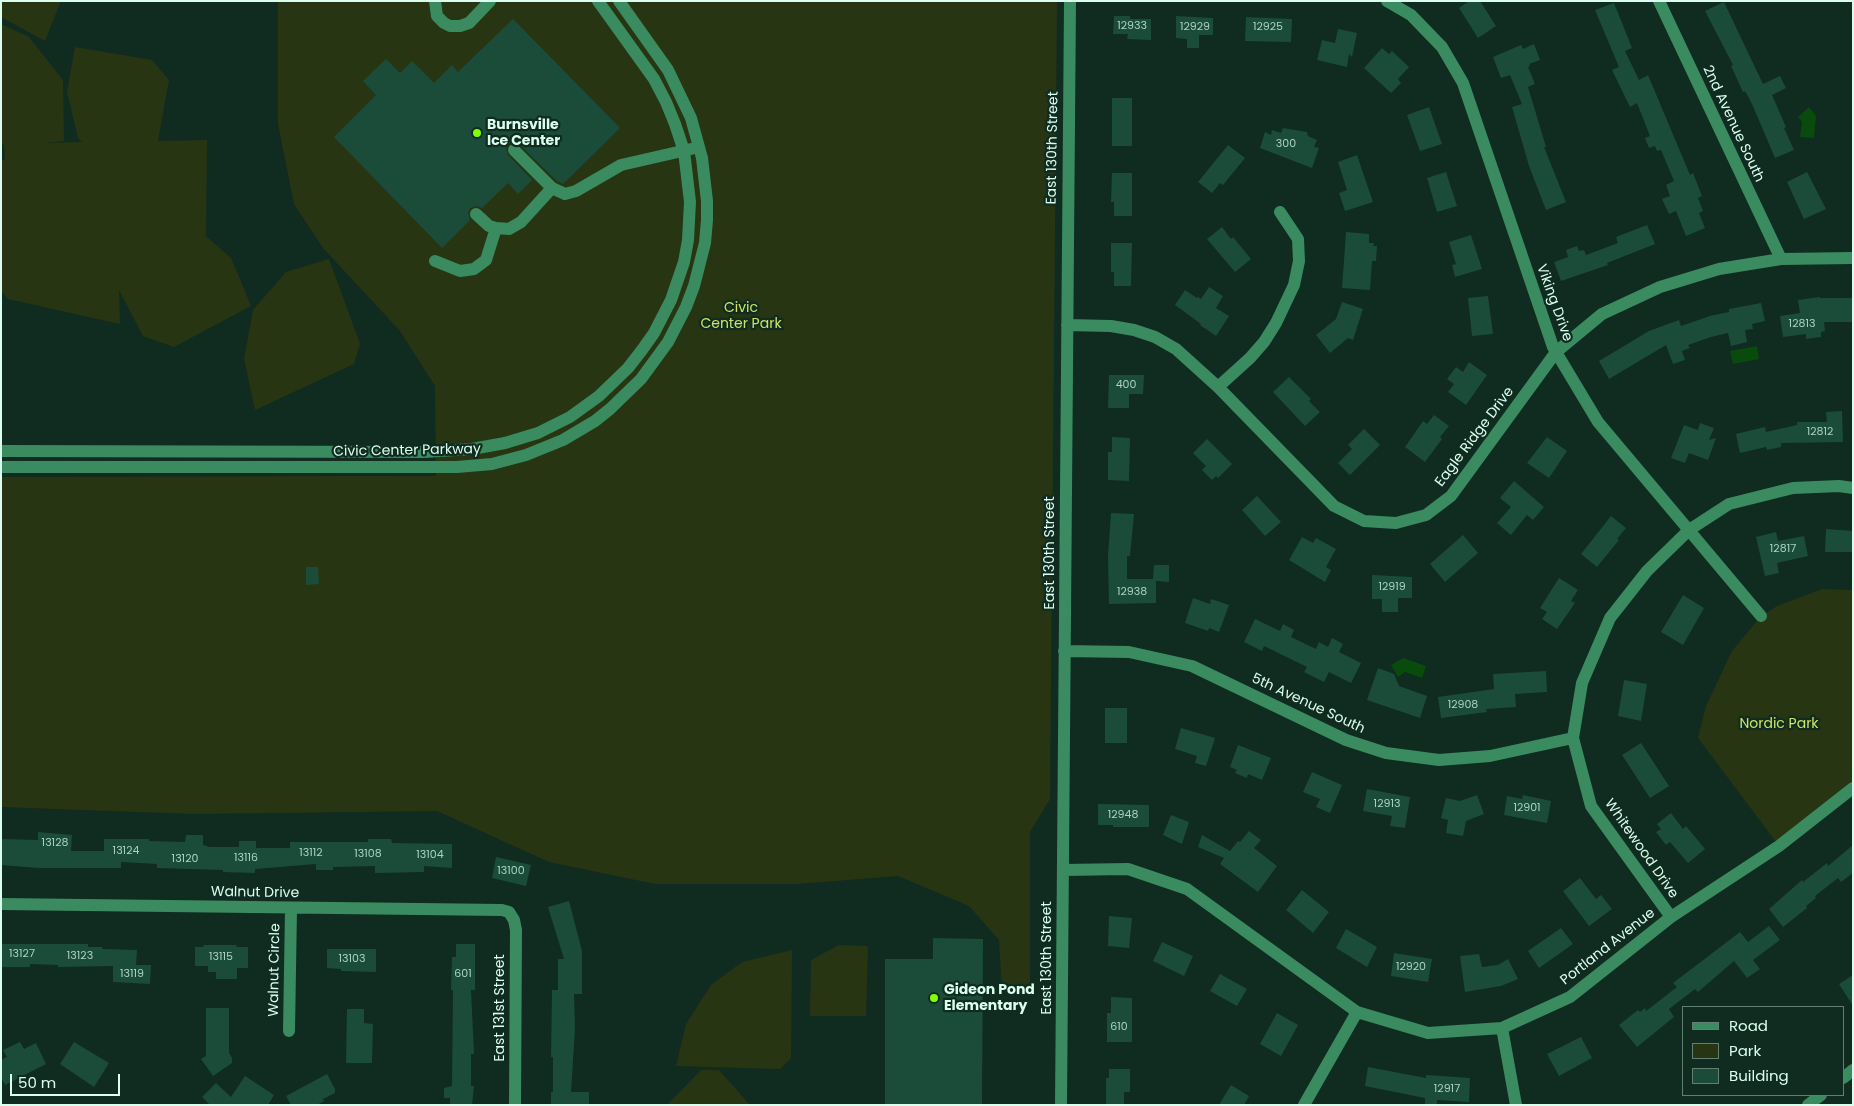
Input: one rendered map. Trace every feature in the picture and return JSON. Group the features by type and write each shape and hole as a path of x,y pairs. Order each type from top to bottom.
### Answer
{"street":[{"path":"435,1 437,16 450,26 460,26 469,23 490,1"},
{"name":"Civic Center Parkway","path":"1,451 424,452 489,447 505,444 538,433 570,417 599,396 628,368 654,333 662,318 678,281 688,240 690,202 684,151 675,124 654,79 598,1"},
{"name":"Civic Center Parkway","path":"1,467 456,467 492,464 510,460 562,440 579,431 610,409 641,379 668,342 686,307 700,266 707,220 706,181 700,147 691,118 668,70 619,1"},
{"name":"East 130th Street","path":"1061,1105 1070,1"},
{"name":"Viking Drive","path":"1387,1 1411,15 1442,47 1463,83 1552,347 1598,422 1761,616"},
{"name":"2nd Avenue South","path":"1659,1 1781,259"},
{"path":"514,150 552,188 560,193 570,193 621,166 700,147"},
{"path":"476,214 489,226 509,229 521,222 552,188"},
{"path":"1218,387 1250,358 1264,342 1276,323 1294,285 1298,261 1298,239 1280,212"},
{"path":"435,261 460,271 474,269 486,260 496,228"},
{"name":"Eagle Ridge Drive","path":"1067,325 1110,326 1134,330 1155,337 1176,349 1218,387 1334,506 1364,521 1396,523 1426,515 1451,496 1556,352 1602,314 1660,287 1719,269 1781,259 1853,258"},
{"name":"Whitewood Drive","path":"1671,917 1591,806 1573,738 1582,683 1610,618 1647,571 1689,530 1729,504 1793,488 1839,486 1853,488"},
{"name":"5th Avenue South","path":"1064,651 1129,652 1192,666 1346,740 1386,753 1439,760 1490,756 1573,738"},
{"name":"Portland Avenue","path":"1063,870 1128,869 1187,888 1357,1012 1428,1033 1502,1028 1570,998 1671,917 1779,846 1853,788"},
{"name":"Walnut Drive","path":"1,904 291,909 502,910 509,912"},
{"name":"Walnut Circle","path":"289,1031 291,909"},
{"name":"East 131st Street","path":"509,912 514,920 516,930 515,1105"},
{"path":"1304,1105 1357,1012"},
{"path":"1502,1028 1516,1105"},
{"path":"1808,1105 1822,1099"}],"green space":[{"path":"1,1 61,1 45,41 1,17"},
{"name":"Civic Center Park","path":"278,1 1057,1 1050,799 1030,832 1030,991 1002,991 999,940 969,906 898,876 797,884 655,884 549,862 437,811 195,814 1,807 1,477 436,476 435,386 400,331 323,248 294,204 278,124"},
{"path":"1,24 29,37 63,80 64,141 43,143 82,142 78,138 67,92 75,47 152,60 169,80 158,141 207,140 206,236 231,258 251,306 174,347 143,336 119,290 120,324 8,299 1,291 1,168 2,160 5,160 4,145 1,144"},
{"path":"329,259 360,344 354,364 255,410 244,359 253,310 286,272"},
{"name":"Nordic Park","path":"1822,589 1853,590 1853,788 1779,846 1698,738 1706,706 1732,651 1761,616 1777,606"},
{"path":"839,945 868,946 866,1016 810,1016 811,960"},
{"path":"792,950 791,1058 780,1069 676,1066 686,1024 711,985 742,962"},
{"path":"701,1070 719,1070 750,1105 667,1105"}],"shaded area":[{"path":"1809,107 1816,116 1814,138 1800,137 1802,122 1798,117"},
{"path":"1757,346 1759,359 1733,364 1730,351"},
{"path":"1403,658 1426,666 1422,678 1405,672 1398,677 1391,665"}],"building":[{"path":"1469,1 1480,1 1496,26 1478,38 1459,8"},
{"path":"1724,2 1763,84 1780,76 1786,88 1772,95 1794,150 1775,158 1752,104 1745,91 1743,92 1731,66 1733,65 1705,11"},
{"path":"1614,3 1632,48 1625,51 1639,80 1648,75 1690,175 1693,173 1702,196 1698,198 1703,211 1699,213 1705,228 1686,236 1676,211 1669,214 1662,199 1670,196 1666,185 1674,181 1661,150 1657,151 1655,146 1649,148 1645,138 1650,136 1637,103 1630,107 1612,70 1619,67 1595,10"},
{"path":"1114,16 1130,16 1130,19 1151,19 1151,40 1127,39 1128,34 1113,34"},
{"path":"1176,16 1213,18 1213,35 1199,35 1199,48 1187,48 1187,39 1176,38"},
{"path":"1246,17 1292,19 1291,42 1245,41"},
{"name":"Burnsville Ice Center","path":"513,19 620,128 563,184 557,181 519,144 516,142 509,144 506,148 508,155 532,180 518,194 508,183 482,208 477,206 470,208 468,213 470,220 442,248 334,137 376,95 363,81 386,59 400,73 412,61 434,83 452,65 458,72"},
{"path":"1338,29 1357,33 1352,57 1349,54 1347,67 1317,60 1322,40 1335,43"},
{"path":"1534,44 1540,60 1529,64 1530,66 1528,67 1535,84 1528,87 1546,147 1544,147 1566,202 1546,210 1529,166 1512,107 1522,104 1510,75 1501,78 1493,57 1521,45 1523,49"},
{"path":"1382,48 1389,54 1392,51 1409,67 1398,79 1401,83 1391,93 1364,68"},
{"path":"1112,98 1132,98 1132,146 1112,146"},
{"path":"1429,107 1442,144 1420,151 1407,115"},
{"path":"1283,128 1307,132 1308,136 1317,140 1314,147 1319,148 1312,168 1260,148 1265,132 1271,135 1272,130 1281,133"},
{"path":"1228,145 1245,158 1223,185 1220,183 1212,193 1198,182"},
{"path":"1357,155 1373,202 1345,211 1339,193 1347,190 1338,162"},
{"path":"1446,172 1457,206 1437,212 1427,178"},
{"path":"1807,172 1826,209 1804,219 1787,182"},
{"path":"1112,173 1132,173 1132,216 1114,216 1114,202 1111,202"},
{"path":"1647,225 1655,244 1607,263 1608,265 1561,281 1554,262 1568,257 1566,250 1577,246 1579,251 1584,250 1586,255 1618,243 1616,237"},
{"path":"1222,227 1251,259 1235,272 1207,239"},
{"path":"1346,232 1369,234 1369,243 1374,243 1373,246 1377,246 1376,261 1372,261 1370,290 1342,288"},
{"path":"1471,235 1482,269 1455,277 1452,265 1456,264 1449,242"},
{"path":"1111,243 1132,243 1131,286 1114,286 1114,272 1111,272"},
{"path":"1209,287 1223,296 1216,308 1229,316 1216,336 1175,305 1185,290 1201,299"},
{"path":"1488,296 1493,334 1472,336 1468,298"},
{"path":"1820,297 1853,298 1853,322 1824,322 1825,331 1821,332 1821,337 1806,339 1806,334 1783,337 1780,316 1800,313 1798,300"},
{"path":"1342,302 1363,309 1353,340 1348,338 1330,353 1316,335 1336,319"},
{"path":"1761,303 1765,321 1752,324 1753,329 1745,330 1747,342 1731,346 1728,333 1711,337 1688,345 1690,348 1682,351 1685,360 1673,364 1666,345 1609,379 1599,361 1649,331 1679,320 1681,326 1729,312 1729,309"},
{"path":"1469,362 1487,375 1466,405 1448,392 1454,384 1447,379 1456,367 1463,372"},
{"path":"1109,375 1144,375 1143,394 1129,394 1129,408 1108,408"},
{"path":"1289,377 1311,399 1309,401 1320,412 1305,426 1273,392"},
{"path":"1842,411 1843,442 1781,443 1781,447 1767,450 1766,447 1740,453 1736,434 1765,427 1766,432 1797,425 1797,422 1827,422 1826,412"},
{"path":"1434,415 1449,426 1425,462 1405,447 1423,421 1427,424"},
{"path":"1700,423 1714,428 1709,440 1716,438 1708,460 1689,453 1685,463 1671,458 1684,425 1698,430"},
{"path":"1364,429 1380,445 1350,475 1338,463 1352,449 1348,445"},
{"path":"1112,437 1130,438 1129,481 1108,480 1108,452 1112,452"},
{"path":"1547,437 1567,451 1549,478 1527,463"},
{"path":"1207,439 1232,464 1218,478 1216,476 1212,480 1202,470 1206,466 1193,453"},
{"path":"1514,481 1544,507 1533,520 1527,515 1511,535 1497,523 1511,507 1500,498"},
{"path":"1257,496 1281,522 1265,536 1242,510"},
{"path":"1111,513 1134,514 1130,556 1127,556 1127,579 1153,579 1154,565 1169,565 1169,582 1156,581 1156,603 1109,604 1108,556"},
{"path":"1611,516 1626,528 1617,539 1619,540 1597,567 1581,554"},
{"path":"1826,529 1853,531 1853,552 1825,552"},
{"path":"1776,532 1778,541 1804,536 1808,556 1777,563 1779,573 1765,576 1756,537"},
{"path":"1463,535 1478,553 1445,582 1430,564"},
{"path":"1302,537 1313,543 1316,538 1336,549 1326,567 1331,570 1325,582 1289,560"},
{"path":"306,567 318,567 319,584 306,585"},
{"path":"1372,575 1412,577 1412,598 1398,598 1398,612 1382,612 1382,599 1372,599"},
{"path":"1559,578 1578,590 1571,601 1575,603 1557,629 1542,619 1547,612 1540,608"},
{"path":"1683,595 1704,608 1683,645 1661,632"},
{"path":"1193,598 1210,604 1211,599 1229,605 1219,632 1209,628 1208,631 1185,623"},
{"path":"1255,619 1280,631 1283,624 1294,630 1291,637 1316,649 1319,642 1328,647 1332,638 1343,644 1339,652 1361,663 1351,683 1329,672 1324,682 1304,672 1307,667 1264,646 1262,651 1244,642"},
{"path":"1378,668 1394,674 1399,686 1427,696 1420,718 1367,700"},
{"path":"1546,671 1547,692 1515,694 1516,707 1486,709 1487,712 1441,718 1438,697 1494,689 1493,674"},
{"path":"1624,680 1647,684 1641,721 1618,716"},
{"path":"1105,708 1127,708 1127,743 1105,743"},
{"path":"1181,728 1215,738 1206,766 1195,763 1197,756 1175,749"},
{"path":"1641,743 1669,786 1650,798 1622,755"},
{"path":"1238,745 1271,758 1262,780 1248,774 1247,778 1235,773 1237,770 1230,767"},
{"path":"1312,772 1342,785 1330,813 1316,807 1320,799 1303,792"},
{"path":"1367,789 1410,797 1405,828 1390,826 1392,816 1363,811"},
{"path":"1477,795 1484,814 1466,821 1463,836 1446,833 1448,820 1441,818 1446,798 1460,801"},
{"path":"1523,795 1551,801 1547,823 1504,815 1507,796 1522,799"},
{"path":"1098,804 1149,805 1149,827 1098,825"},
{"path":"1671,813 1683,829 1686,826 1705,849 1688,863 1670,842 1666,845 1656,832 1661,829 1657,824"},
{"path":"1171,815 1189,822 1182,844 1163,835"},
{"path":"1249,831 1261,840 1254,848 1277,866 1258,892 1220,864 1224,858 1198,847 1202,835 1230,851"},
{"path":"38,832 72,835 71,851 104,851 104,839 149,839 149,841 185,842 186,835 203,835 203,845 210,847 239,847 239,841 256,841 256,848 290,848 290,842 368,842 368,839 391,839 392,843 452,844 452,868 424,866 424,872 375,873 375,866 333,867 333,870 316,870 316,864 255,869 255,873 157,868 157,864 121,862 121,868 39,868 1,865 1,839 38,840"},
{"path":"1853,845 1853,873 1841,882 1838,878 1815,896 1816,898 1806,906 1807,908 1783,927 1769,909 1802,880 1803,882 1827,863 1828,866"},
{"path":"496,857 531,865 526,886 492,878"},
{"path":"1580,878 1596,899 1601,895 1612,909 1589,926 1563,891"},
{"path":"1302,890 1329,912 1313,933 1286,910"},
{"path":"569,901 582,951 582,994 574,994 575,1028 571,1092 589,1092 589,1105 551,1105 551,1092 553,1092 553,1057 551,1057 552,990 558,990 558,959 564,959 548,907"},
{"path":"1109,916 1132,918 1129,948 1108,946"},
{"path":"1769,926 1780,940 1753,960 1760,969 1747,978 1734,961 1698,992 1695,989 1669,1009 1674,1017 1637,1047 1619,1025 1638,1010 1640,1012 1645,1008 1646,1011 1677,987 1673,983 1740,932 1748,942"},
{"path":"1561,928 1573,944 1539,968 1528,951"},
{"path":"1346,929 1377,947 1367,967 1336,948"},
{"name":"Gideon Pond Elementary","path":"933,938 983,939 982,1105 885,1105 885,959 933,959"},
{"path":"1162,942 1193,956 1184,976 1153,961"},
{"path":"1,944 88,944 88,947 102,947 102,949 137,950 136,965 151,965 150,984 113,982 113,966 58,967 58,965 30,964 30,967 1,967"},
{"path":"456,944 475,944 475,990 471,990 474,1054 471,1054 471,1086 474,1086 472,1105 450,1105 450,1098 444,1098 444,1088 452,1086 453,990 451,990 452,957 456,957"},
{"path":"204,945 248,947 248,968 237,968 237,979 216,979 216,972 208,972 208,966 195,966 195,947 203,947"},
{"path":"327,949 376,949 376,972 341,971 341,969 327,968"},
{"path":"1394,953 1432,959 1428,982 1391,976"},
{"path":"1479,954 1482,967 1498,965 1508,959 1518,979 1501,986 1465,992 1460,956"},
{"path":"1220,974 1247,989 1237,1006 1210,991"},
{"path":"1853,975 1853,1006 1839,984"},
{"path":"1111,997 1132,998 1132,1042 1107,1042 1107,1013 1111,1013"},
{"path":"206,1008 229,1008 229,1053 232,1063 213,1076 201,1059 206,1056"},
{"path":"347,1009 364,1009 364,1023 373,1024 372,1063 346,1063"},
{"path":"1277,1013 1298,1025 1281,1056 1260,1044"},
{"path":"1581,1037 1592,1058 1559,1076 1547,1054"},
{"path":"20,1042 24,1049 36,1043 46,1064 5,1085 1,1077 1,1060 7,1057 3,1050"},
{"path":"74,1042 109,1063 94,1087 60,1064"},
{"path":"1368,1067 1426,1078 1426,1075 1470,1078 1469,1102 1437,1100 1437,1105 1425,1105 1425,1098 1365,1086"},
{"path":"1109,1069 1130,1069 1130,1092 1124,1092 1124,1105 1106,1105 1106,1078 1109,1078"},
{"path":"327,1074 335,1089 335,1093 323,1099 324,1101 317,1105 291,1105 286,1096"},
{"path":"245,1076 274,1095 268,1105 210,1105 202,1097 216,1083 231,1097"},
{"path":"1231,1085 1249,1096 1244,1105 1219,1105"}],"place":[{"name":"Burnsville Ice Center","path":"477,133"},
{"name":"Gideon Pond Elementary","path":"934,998"}]}
